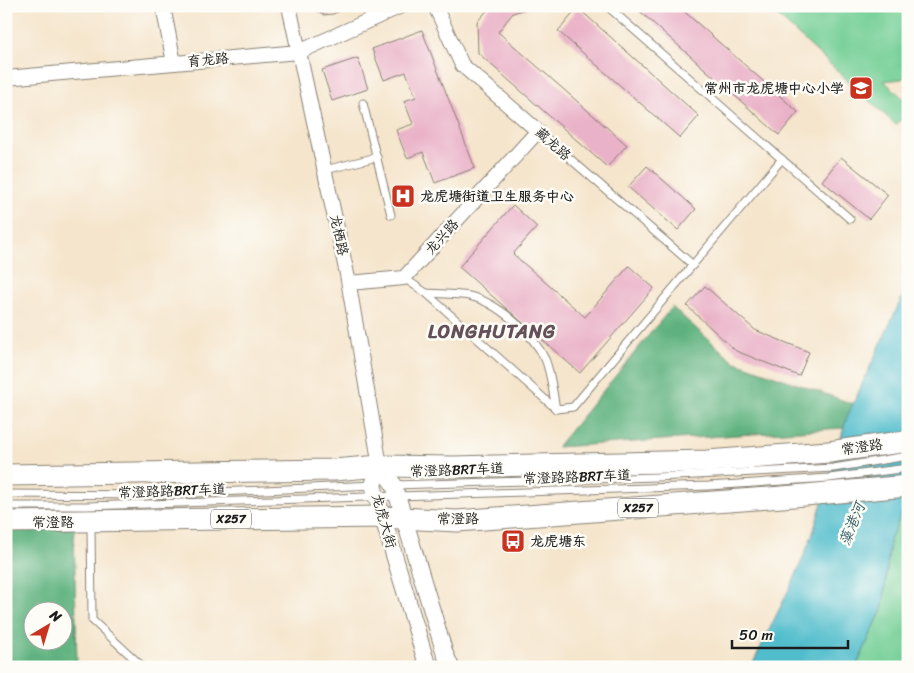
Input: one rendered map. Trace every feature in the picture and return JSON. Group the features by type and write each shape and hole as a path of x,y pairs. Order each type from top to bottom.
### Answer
{"main road":[{"name":"常澄路","path":"6,522 91,521 384,489 453,467 825,460 908,441"},
{"name":"常澄路","path":"6,475 334,470 384,489 403,518 457,521 782,498 817,486 908,486"}],"street":[{"path":"163,6 174,63"},
{"name":"龙栖路","path":"290,6 349,283 384,489"},
{"name":"育龙路","path":"6,78 299,52 400,6"},
{"name":"藏龙路","path":"435,6 462,65 538,131"},
{"name":"龙兴路","path":"404,278 538,131"},
{"path":"349,283 404,278"},
{"name":"龙虎大街","path":"384,489 426,658 430,667"},
{"name":"龙虎大街","path":"403,518 445,654 451,667"}],"lane":[{"path":"607,6 850,219"},
{"path":"362,103 391,215"},
{"name":"藏龙路","path":"538,131 693,265"},
{"path":"325,170 376,157"},
{"path":"404,278 426,293 556,409 574,407 782,159"},
{"path":"426,293 470,296 498,309 516,322 531,337 545,360 556,409"},
{"path":"825,460 908,456"},
{"name":"常澄路路BRT车道","path":"6,506 87,506 384,489 817,486 908,468"},
{"path":"6,494 151,495 384,489"},
{"path":"91,521 92,620 143,667"}],"green space":[{"path":"767,6 908,6 908,76 901,79 884,81 908,103 908,112 896,125"},
{"path":"672,307 733,361 853,404 844,428 557,447"},
{"path":"908,510 908,658 904,667 856,667 883,607 890,540 902,512"},
{"path":"74,528 77,667 6,667 6,529"}],"water":[{"name":"藻港河","path":"908,284 908,499 890,540 883,607 856,667 751,667 795,577 813,533 847,417"}],"building":[{"path":"308,6 351,6 333,14 324,15"},
{"path":"491,6 534,6 513,13 498,32 627,145 607,167 478,53 477,22"},
{"path":"634,6 678,6 798,112 779,135"},
{"path":"578,8 699,116 680,138 558,31"},
{"path":"422,30 475,168 435,183 423,152 407,158 396,130 413,124 404,101 416,97 406,72 384,80 372,49"},
{"path":"358,58 368,89 332,101 322,70"},
{"path":"841,157 888,195 869,219 822,181"},
{"path":"647,166 696,209 678,230 628,187"},
{"path":"513,205 537,227 513,254 585,317 629,266 654,288 580,373 459,267"},
{"path":"705,286 755,330 809,352 799,376 736,351 687,306"},
{"path":"6,394 9,394 10,428 6,428"}],"place":[{"name":"常州市龙虎塘中心小学","path":"861,88"},
{"name":"龙虎塘街道卫生服务中心","path":"403,196"},
{"name":"龙虎塘东","path":"513,541"}],"district":[{"name":"LONGHUTANG","path":"492,331"}]}
